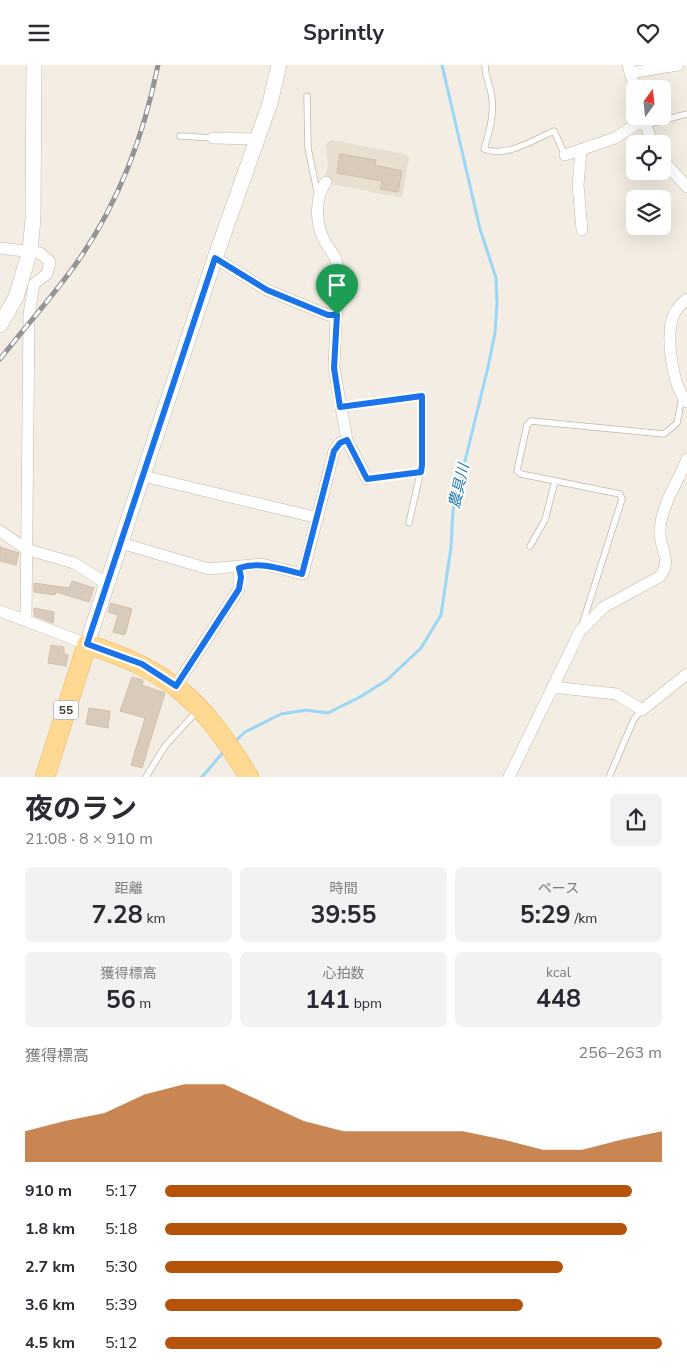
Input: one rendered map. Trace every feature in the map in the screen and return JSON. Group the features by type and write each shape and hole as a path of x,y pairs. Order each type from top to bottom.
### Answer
{"main road":[{"path":"87,644 142,664 176,686 200,708 222,734 249,777"},
{"name":"55","path":"45,777 87,644"}],"street":[{"path":"0,325 16,297 30,251 33,219 34,65"},
{"path":"0,611 87,644 215,258 272,94 279,65"},
{"path":"629,69 678,65"},
{"path":"565,155 582,151 616,138 633,125"},
{"path":"213,138 257,139"},
{"path":"582,151 578,185 582,230"},
{"path":"671,169 687,187"},
{"path":"326,182 318,196 322,233 338,262 334,368 347,440 367,479"},
{"path":"0,248 30,251 45,256 50,262 47,274 34,284 30,299 26,621"},
{"path":"215,258 267,290 328,315 337,315"},
{"path":"685,399 674,377 671,332 675,311 687,299"},
{"path":"121,543 192,566 209,569 239,568 251,564 261,564 302,574 334,451 340,443 347,440"},
{"path":"509,777 580,631 604,607 659,577 664,572 666,560 660,537 663,514 687,459"},
{"path":"143,476 318,518"},
{"path":"0,531 26,549 74,563 107,584"},
{"path":"176,686 239,589 241,577 239,568"},
{"path":"552,687 616,694 642,709 687,674"}],"lane":[{"path":"485,65 485,75 493,100 490,125 484,149 497,153 523,145 554,131 565,155"},
{"path":"307,96 308,148 318,196"},
{"path":"671,118 687,113"},
{"path":"180,136 213,138"},
{"path":"340,407 422,396 421,472 409,523"},
{"path":"580,631 622,499 620,494 520,474 517,471 527,425 531,421 664,434 677,423 685,399"},
{"path":"367,479 421,472"},
{"path":"530,547 545,520 555,481"},
{"path":"146,777 165,746 200,708"},
{"path":"609,777 634,719 642,709"}],"shaded area":[{"path":"332,140 405,154 409,158 402,198 331,184 323,180 328,167 326,144"}],"building":[{"path":"340,154 376,160 375,165 402,171 398,192 380,189 382,181 337,173"},
{"path":"0,547 19,553 16,565 0,561"},
{"path":"72,581 94,588 89,602 56,592 55,595 34,592 34,583 69,588"},
{"path":"111,603 132,609 125,635 113,632 118,615 108,612"},
{"path":"34,608 54,612 53,623 34,616"},
{"path":"51,645 64,647 64,654 68,655 66,666 48,663"},
{"path":"132,677 143,680 142,685 165,693 142,768 131,765 145,718 120,711"},
{"path":"89,708 110,711 108,728 86,724"}],"waterway":[{"name":"農具川","path":"233,743 245,732 281,714 306,710 328,713 360,697 387,680 421,648 441,615 451,547 453,510 488,367 495,333 497,303 496,278 480,229 442,65"},
{"name":"農具川","path":"202,777 225,750"}],"railway":[{"path":"0,359 69,274 93,239 106,215 118,192 137,142 158,65"}],"route":[{"path":"215,258 267,290 328,315 337,315 334,368 340,407 422,396 421,472 367,479 347,440 340,443 334,451 302,574 261,564 251,564 239,568 241,577 239,589 176,686 142,664 87,644 169,402 215,258"}]}
